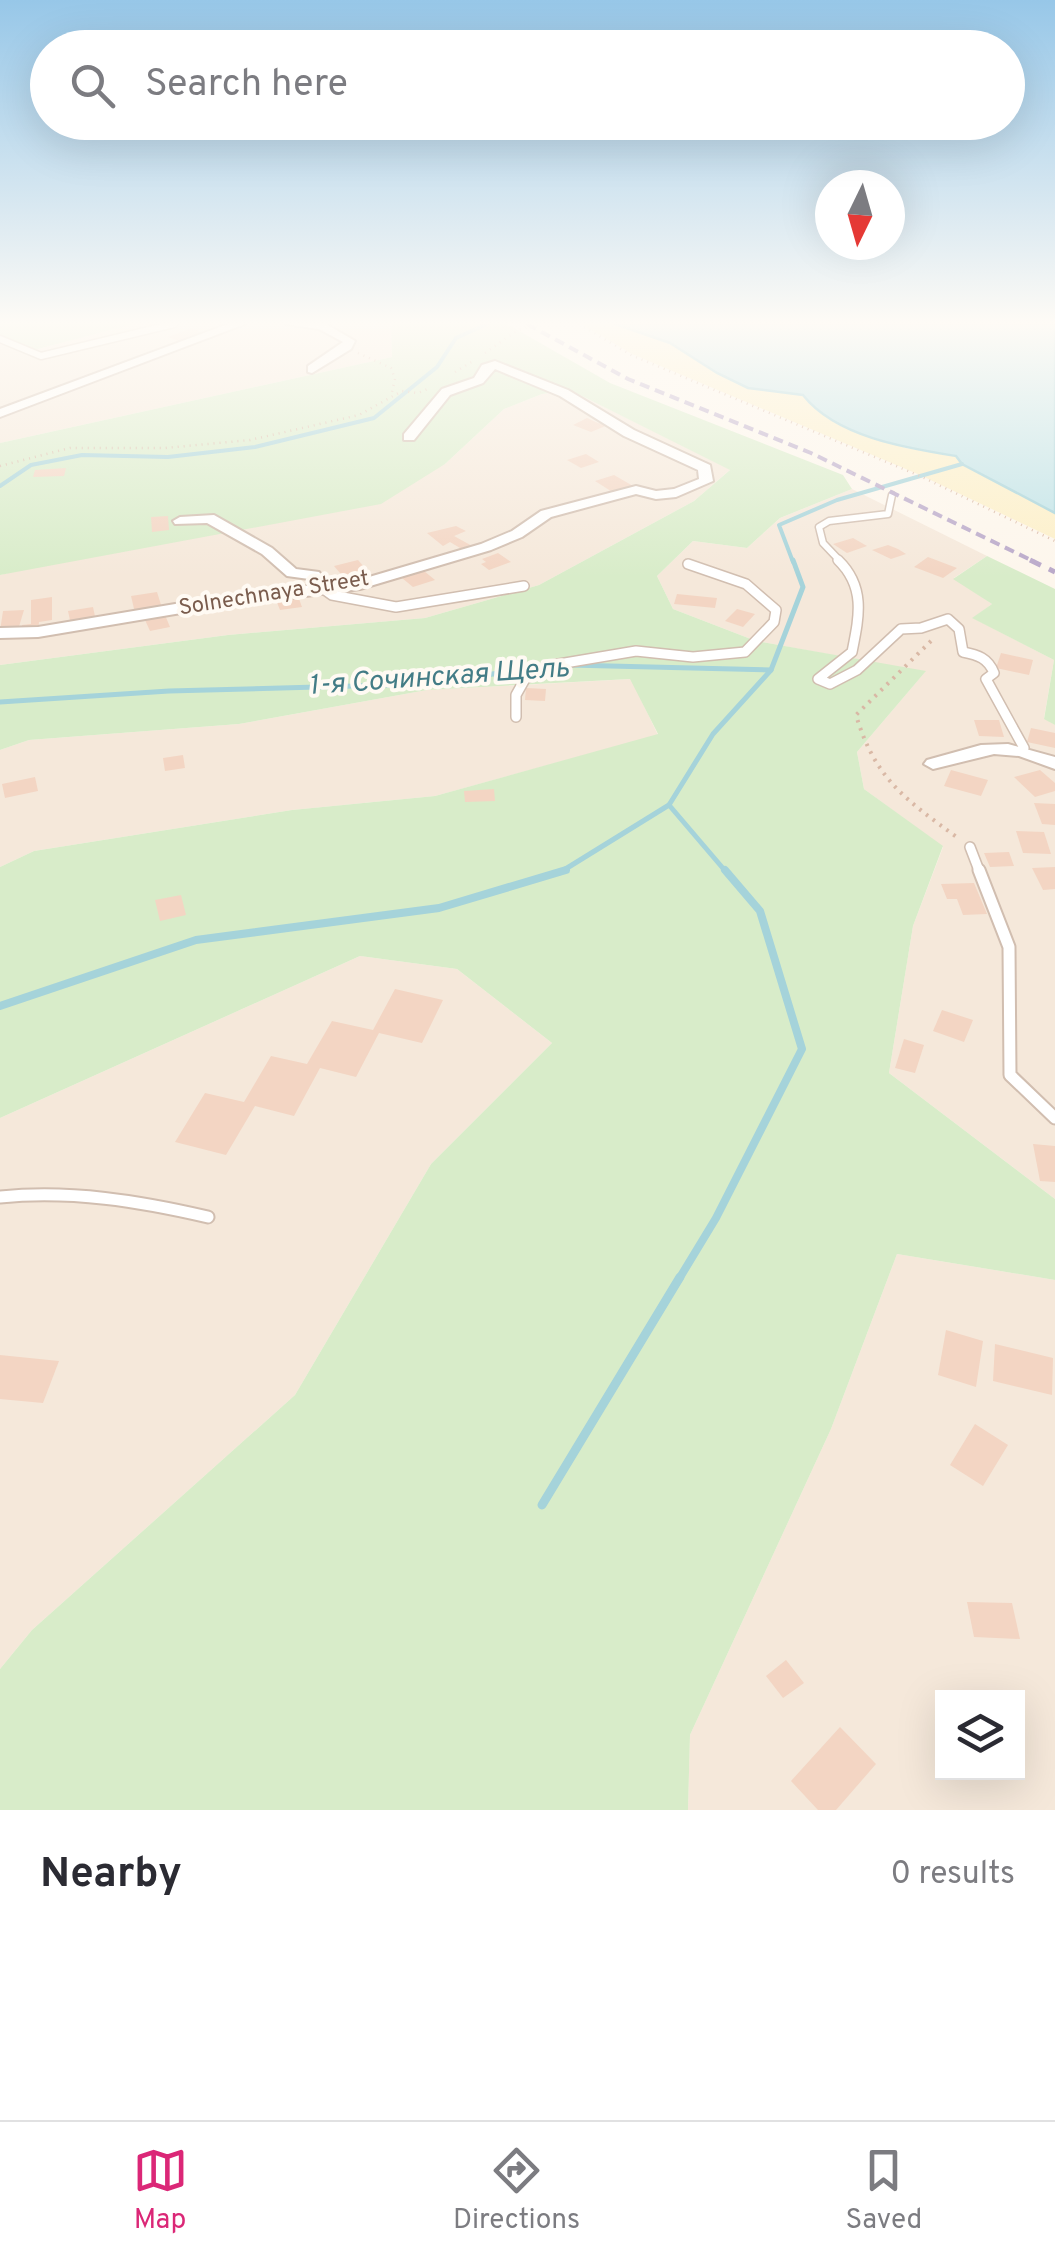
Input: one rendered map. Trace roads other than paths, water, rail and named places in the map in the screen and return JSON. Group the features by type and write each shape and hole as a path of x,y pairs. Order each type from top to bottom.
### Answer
{"street":[{"name":"Solnechnaya Street","path":"409,437 432,408"},
{"name":"Solnechnaya Street","path":"0,632 38,632 204,604 360,584 486,547 517,534 546,514 636,490 656,495 676,493 706,481 705,468 629,433 589,408"},
{"path":"180,521 209,518 268,552 292,573 314,575 325,590"},
{"path":"933,764 985,747 1024,748 1055,764"}],"lane":[{"path":"892,495 888,514 829,521 819,527 820,542 854,579 860,602 852,652 818,679 830,684 857,670 901,629 948,620 959,629 963,652 990,661 994,673 986,679 1024,748"},
{"path":"516,717 516,694 525,679 553,666 636,652 693,657 745,652 774,622 776,610 746,584 688,564"},
{"path":"325,590 396,607 524,586"},
{"path":"970,846 1009,947 1010,1075 1055,1118"},
{"path":"0,1197 24,1194 152,1204 208,1218"}],"water":[{"path":"1055,408 1055,513 962,464 956,456 873,438 817,409"}],"waterway":[{"path":"0,486 31,465 82,455 168,457 255,447 374,418 386,408"},
{"name":"1-я Сочинская Щель","path":"793,562 779,525 837,500 962,464"},
{"name":"1-я Сочинская Щель","path":"771,670 803,587 793,560"},
{"name":"1-я Сочинская Щель","path":"569,665 771,670"},
{"name":"1-я Сочинская Щель","path":"0,702 169,691 426,684 546,666"},
{"path":"669,805 713,734 771,670"},
{"path":"562,871 669,805"},
{"path":"669,805 727,873"},
{"path":"562,871 566,870"},
{"path":"679,1279 716,1218 802,1049 760,911 725,870"},
{"path":"0,1006 196,940 439,908 562,871"},
{"path":"542,1505 680,1277"}],"railway":[{"path":"701,408 811,453 1035,562"},
{"path":"1030,560 1055,572"}]}
